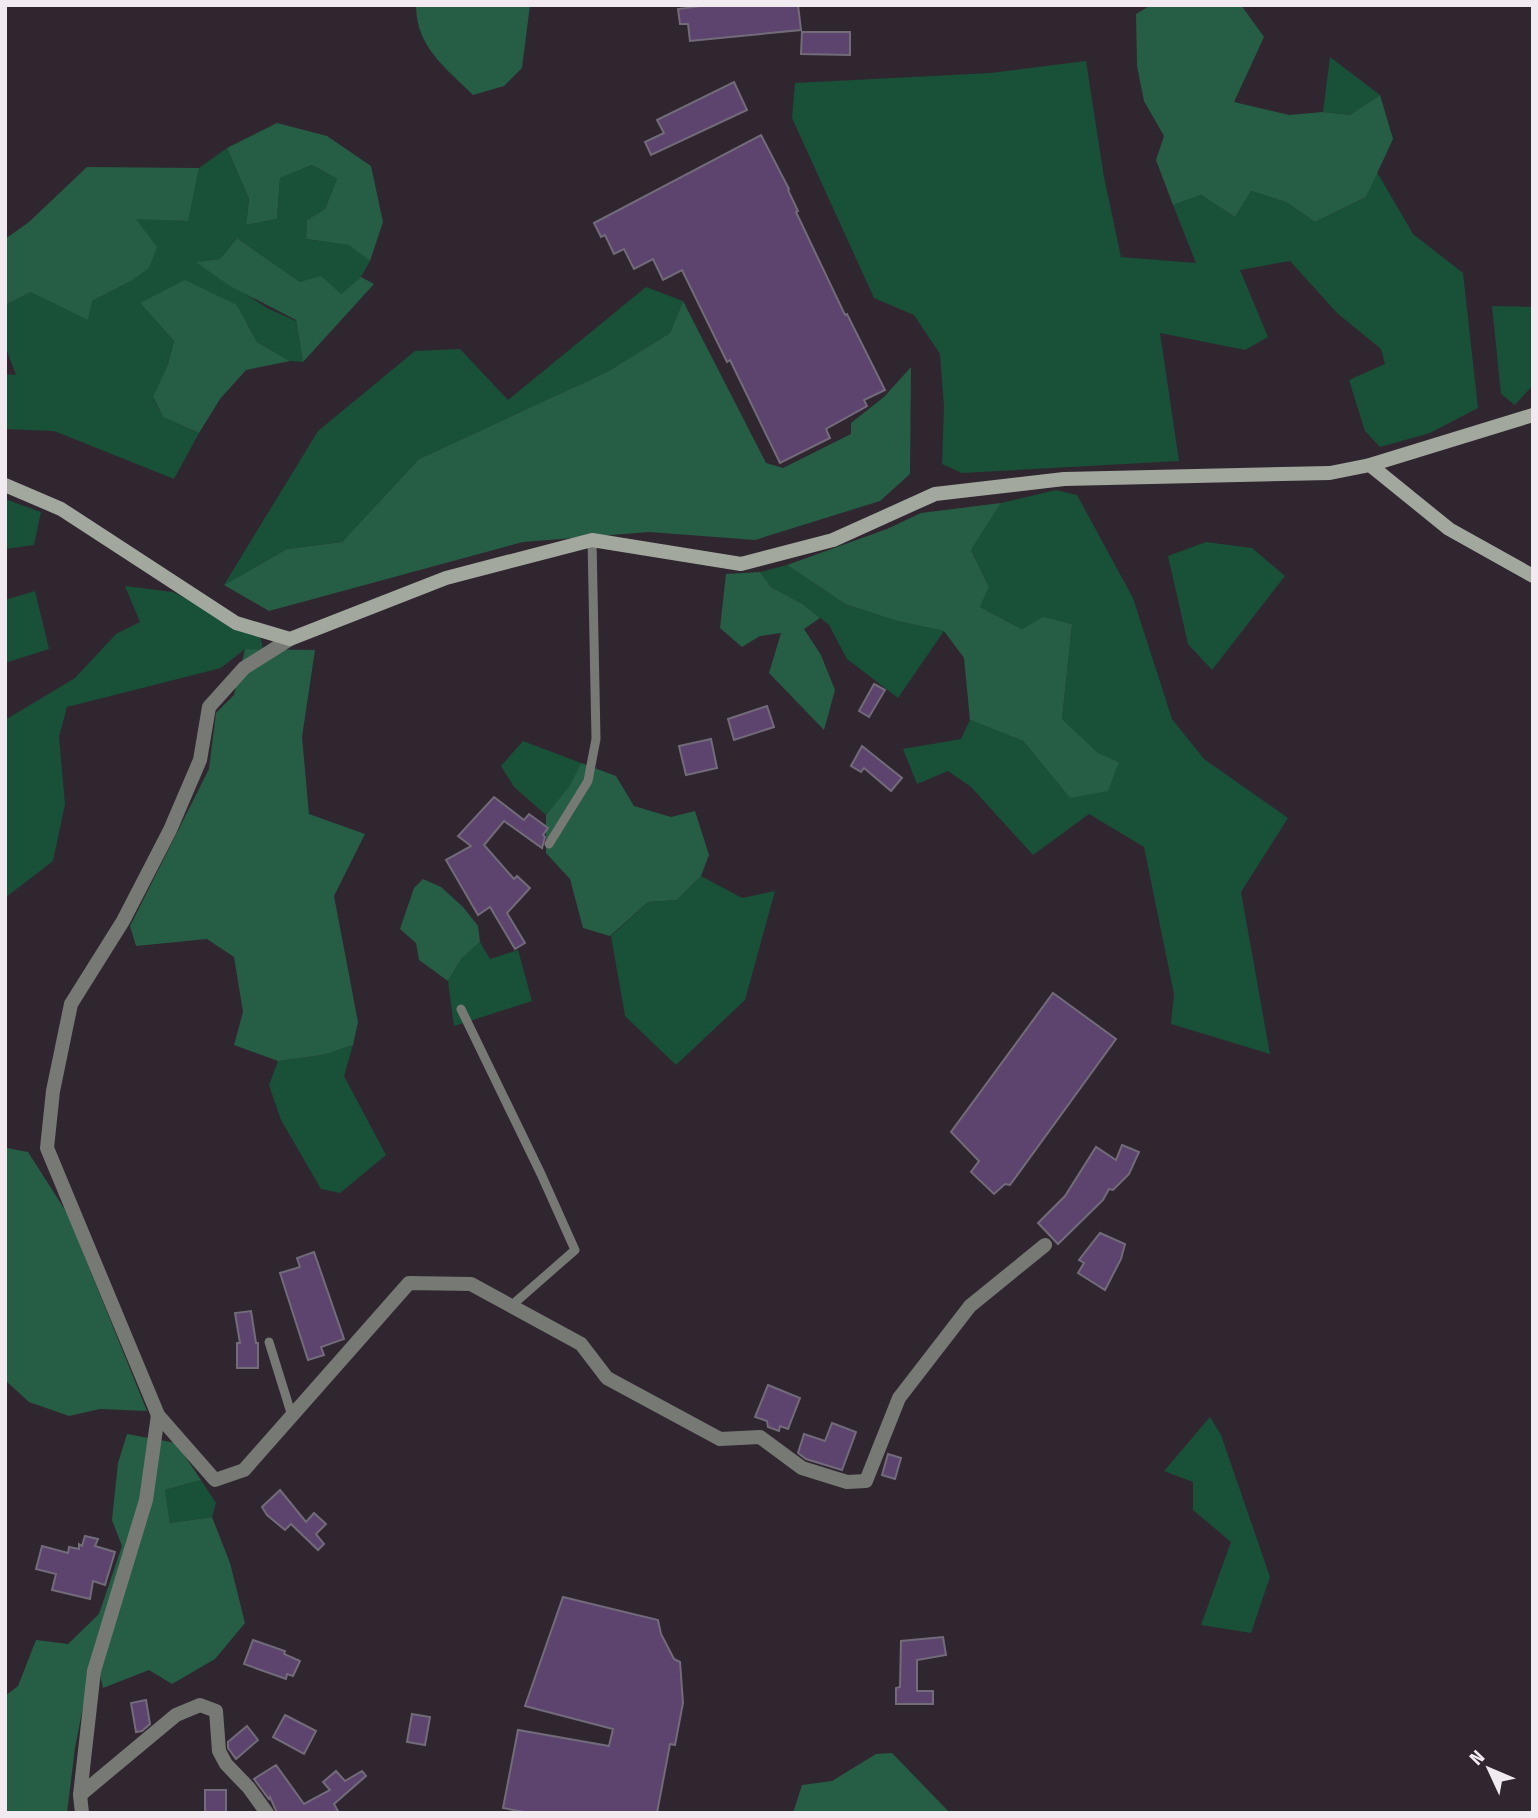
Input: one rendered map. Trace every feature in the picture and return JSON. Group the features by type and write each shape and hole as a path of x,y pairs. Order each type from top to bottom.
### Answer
{"street":[{"path":"1045,1245 970,1306 899,1398 866,1481 846,1482 802,1468 760,1437 720,1439 607,1378 581,1344 471,1284 409,1283 244,1470 215,1480 159,1415 47,1148 53,1091 71,1004 123,921 170,830 200,760 208,707 244,668 290,639 446,578 593,540 741,564 833,540 935,494 1064,480 1330,473 1370,466 1533,415"},
{"path":"1370,466 1449,529 1533,576"},
{"path":"5,485 61,509 236,623 290,639"},
{"path":"82,1813 80,1795 94,1671 146,1500 159,1415"},
{"path":"80,1795 176,1714 200,1705 216,1711 219,1751 226,1764 250,1788 267,1813"}],"lane":[{"path":"550,844 589,781 596,739 593,540"},
{"path":"461,1009 575,1250 511,1306"},
{"path":"269,1342 292,1416"}],"green space":[{"path":"416,5 530,5 522,68 504,86 473,95 427,45 417,20"},
{"path":"1151,5 1241,5 1264,37 1234,102 1289,115 1323,112 1350,115 1380,95 1393,139 1366,197 1315,222 1286,202 1251,191 1235,217 1201,195 1173,205 1156,160 1164,136 1144,101 1137,66 1136,14"},
{"path":"1330,57 1380,95 1350,115 1323,112"},
{"path":"1086,61 1104,177 1121,257 1196,263 1173,205 1201,195 1235,217 1251,191 1286,202 1315,222 1366,197 1377,172 1413,234 1463,273 1478,408 1430,433 1380,447 1365,431 1349,380 1385,364 1381,349 1337,313 1290,261 1240,270 1268,337 1245,350 1160,333 1179,461 962,473 942,464 944,406 940,354 914,315 874,298 792,118 795,83 991,73"},
{"path":"277,123 327,136 371,166 383,222 370,261 349,245 306,239 307,220 325,209 337,179 312,165 280,178 277,219 246,225 249,199 227,148"},
{"path":"227,148 249,199 246,225 277,219 280,178 312,165 337,179 325,209 307,220 306,239 350,245 370,261 361,277 341,294 300,282 237,238 220,259 197,262 267,308 296,321 303,362 290,361 257,342 237,305 140,303 174,341 168,364 153,398 163,417 199,433 174,479 54,431 5,429 5,374 16,375 5,346 5,305 31,292 92,301 131,281 136,218 187,221 199,168"},
{"path":"87,167 199,168 188,221 136,219 157,247 149,268 131,281 92,301 88,320 31,292 5,305 5,239 29,222"},
{"path":"237,238 300,282 321,276 341,294 361,277 374,284 303,362 296,320 230,286 196,262 220,259"},
{"path":"185,280 237,305 257,342 290,361 246,370 220,399 199,433 163,417 153,397 168,364 174,341 140,303"},
{"path":"646,287 683,301 670,333 607,372 419,459 342,542 287,549 224,585 318,431 415,351 460,349 508,400"},
{"path":"683,301 766,463 783,468 851,434 851,423 884,397 911,367 910,474 880,501 755,540 649,532 523,542 269,611 224,585 287,549 342,542 419,459 607,372 670,333"},
{"path":"1492,306 1533,307 1533,385 1515,405 1501,394"},
{"path":"1056,490 1077,495 1133,598 1172,719 1204,759 1288,818 1241,892 1270,1054 1171,1024 1174,994 1144,847 1089,814 1033,855 971,787 948,771 917,784 903,749 961,739 970,720 1023,741 1070,798 1119,762 1098,754 1062,719 1072,624 1043,618 1022,629 980,607 989,587 971,550 1001,503"},
{"path":"5,499 41,512 34,545 5,549"},
{"path":"1001,503 971,550 989,587 980,607 1022,629 1043,617 1072,624 1062,719 1098,753 1119,762 1108,791 1070,798 1023,741 970,720 964,658 944,631 897,621 845,604 787,565 887,529 921,513"},
{"path":"1206,542 1252,548 1285,576 1212,670 1188,644 1168,556"},
{"path":"787,565 845,604 897,621 944,631 898,698 847,659 829,625 803,604 771,587 760,572"},
{"path":"760,572 771,587 803,604 820,618 804,629 821,655 835,690 824,730 769,673 781,633 760,636 742,647 720,628 726,574"},
{"path":"125,586 173,592 260,635 263,649 245,649 221,668 67,707 59,737 65,804 53,861 5,898 5,720 75,678 116,634 140,622"},
{"path":"35,591 49,649 5,663 5,600"},
{"path":"245,649 315,650 302,737 309,814 365,834 334,896 358,1022 353,1045 323,1055 278,1061 234,1045 243,1012 234,957 207,939 136,946 130,926 209,769 216,713 234,695"},
{"path":"523,741 581,763 569,788 546,815 514,787 501,766"},
{"path":"581,763 616,776 634,806 671,817 695,811 709,855 701,876 677,900 648,902 610,936 583,928 570,879 546,853 546,815 569,787"},
{"path":"701,876 742,898 775,891 745,1000 676,1065 625,1016 611,936 648,902 677,900"},
{"path":"423,879 441,887 463,907 478,926 480,942 461,959 448,981 419,960 416,943 400,929 414,888"},
{"path":"480,942 490,959 518,950 532,1001 454,1026 448,981 461,959"},
{"path":"353,1045 344,1076 386,1155 340,1193 321,1189 281,1120 269,1085 278,1061 323,1055"},
{"path":"7,1148 28,1152 67,1213 147,1411 100,1409 69,1416 29,1402 5,1380"},
{"path":"1210,1417 1221,1435 1270,1577 1251,1633 1201,1625 1231,1542 1193,1510 1193,1482 1164,1471"},
{"path":"127,1434 176,1443 201,1480 165,1490 170,1523 212,1517 230,1563 245,1623 215,1659 172,1684 149,1670 103,1688 94,1649 75,1748 67,1813 5,1813 5,1696 18,1686 36,1640 68,1644 99,1614 122,1546 112,1520 118,1463"},
{"path":"201,1480 216,1503 212,1517 170,1523 165,1490"},
{"path":"892,1753 950,1813 793,1813 802,1785 832,1781 876,1754"}],"building":[{"path":"708,5 798,5 801,30 690,41 688,24 680,24 678,9"},
{"path":"802,32 850,32 850,55 801,54"},
{"path":"734,82 747,110 651,155 645,142 664,133 657,120"},
{"path":"761,135 789,189 798,211 796,212 845,315 847,314 885,390 864,400 867,406 826,429 830,438 780,463 682,270 663,280 653,259 634,269 624,249 614,254 605,235 601,237 594,223"},
{"path":"874,684 885,690 869,717 859,711"},
{"path":"767,706 774,727 734,740 728,719"},
{"path":"711,739 717,768 686,775 679,746"},
{"path":"862,746 902,778 891,791 864,768 861,772 851,766"},
{"path":"494,797 524,820 529,814 548,828 543,835 545,837 542,848 504,821 484,845 514,879 517,876 530,888 507,913 525,943 515,949 490,907 478,915 446,860 471,846 458,836"},
{"path":"1053,993 1116,1039 1010,1185 1005,1184 994,1194 971,1172 979,1161 951,1132"},
{"path":"1122,1145 1139,1152 1129,1174 1113,1190 1109,1189 1103,1200 1058,1244 1038,1223 1065,1196 1096,1147 1116,1160"},
{"path":"1100,1233 1125,1244 1121,1259 1105,1290 1078,1273 1084,1263 1079,1260"},
{"path":"314,1252 344,1339 321,1347 324,1355 308,1360 280,1273 300,1267 297,1258"},
{"path":"251,1311 258,1343 258,1368 237,1368 237,1343 240,1343 235,1313"},
{"path":"768,1385 800,1398 788,1429 780,1426 779,1431 768,1427 767,1421 755,1417"},
{"path":"832,1423 856,1432 842,1470 806,1459 798,1453 804,1434 825,1441"},
{"path":"888,1454 901,1458 895,1479 882,1475"},
{"path":"280,1490 306,1522 314,1513 326,1524 316,1534 324,1544 318,1550 291,1524 285,1530 267,1515 262,1507"},
{"path":"85,1536 98,1539 95,1546 115,1552 105,1585 93,1581 90,1599 52,1590 56,1574 36,1569 42,1546 68,1553 69,1547 79,1549 79,1544 82,1546"},
{"path":"563,1597 658,1620 661,1634 674,1659 680,1662 683,1703 675,1745 670,1744 657,1813 529,1813 503,1808 518,1730 609,1746 613,1729 525,1706"},
{"path":"943,1637 946,1655 917,1660 917,1691 933,1691 933,1704 896,1704 896,1688 900,1687 901,1641"},
{"path":"253,1640 285,1651 284,1654 300,1661 293,1676 287,1674 286,1679 244,1664"},
{"path":"146,1700 150,1724 142,1731 136,1732 131,1703"},
{"path":"412,1714 430,1717 425,1745 407,1742"},
{"path":"285,1715 316,1731 304,1754 273,1737"},
{"path":"247,1726 258,1740 236,1759 228,1748 228,1742"},
{"path":"276,1765 304,1804 330,1790 323,1782 336,1771 345,1781 362,1771 366,1776 334,1804 339,1813 277,1813 270,1797 269,1799 254,1779"},
{"path":"205,1790 226,1790 226,1813 205,1813"}]}
